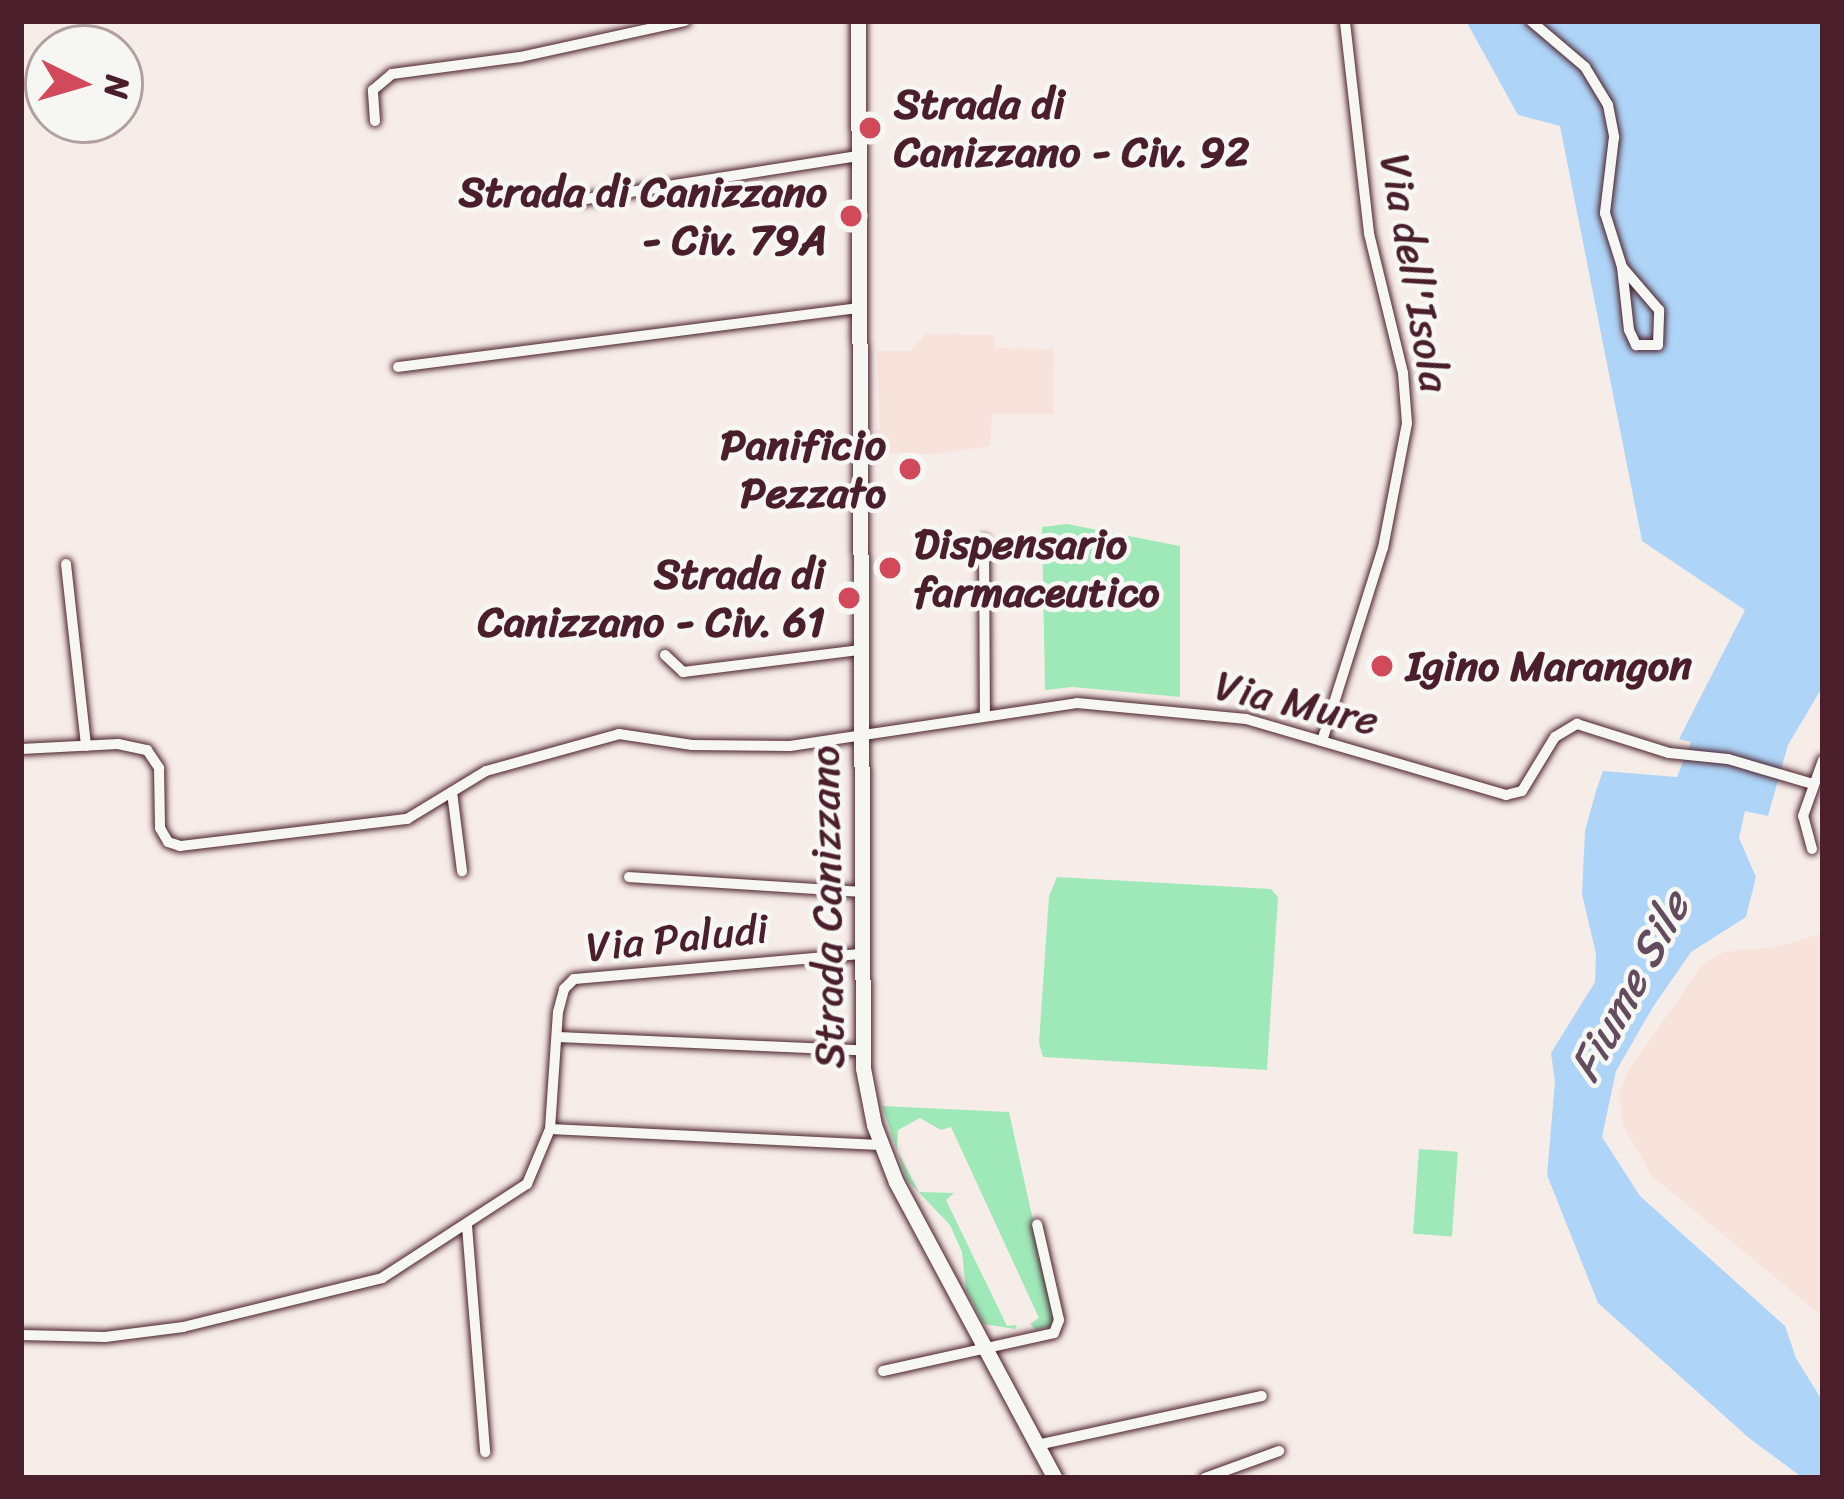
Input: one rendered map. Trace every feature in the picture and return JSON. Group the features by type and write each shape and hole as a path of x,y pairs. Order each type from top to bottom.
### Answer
{"street":[{"path":"375,122 373,90 392,74 520,58 686,21"},
{"name":"Strada Canizzano","path":"858,21 860,1050 880,1145 1055,1478"},
{"name":"Via dell'Isola","path":"1322,741 1388,532 1407,423 1403,373 1369,233 1345,21"},
{"path":"1531,21 1585,67 1608,105 1614,137 1605,213 1622,267 1629,330 1636,345 1658,344 1659,310 1622,267"},
{"path":"580,200 858,156"},
{"path":"398,367 858,308"},
{"path":"985,541 985,712"},
{"path":"21,749 86,746 66,564"},
{"path":"665,655 683,672 860,650"},
{"name":"Via Mure","path":"86,746 131,746 153,755 159,768 160,828 168,842 180,846 396,821 486,772 619,734 692,745 859,740 985,712 1077,703 1246,718 1513,795 1526,786 1555,737 1571,725 1677,754 1723,758 1813,784"},
{"path":"1812,849 1802,825 1823,760"},
{"path":"452,792 462,871"},
{"path":"629,877 858,892"},
{"name":"Via Paludi","path":"21,1335 124,1334 304,1299 382,1278 527,1184 550,1129 564,989 582,976 858,954"},
{"path":"556,1037 860,1050"},
{"path":"550,1129 880,1145"},
{"path":"883,1371 987,1352 1058,1329 1037,1224"},
{"path":"467,1226 485,1452"},
{"path":"1037,1445 1262,1396"},
{"path":"1205,1478 1279,1451"}],"shaded area":[{"path":"925,334 994,335 995,348 1054,349 1053,414 992,414 990,446 937,454 872,453 875,430 880,429 877,351 911,351"},
{"path":"1823,933 1823,1317 1651,1175 1623,1125 1619,1095 1627,1073 1702,965 1724,952 1776,947"}],"green space":[{"path":"1067,524 1180,546 1180,697 1073,687 1045,690 1042,527"},
{"path":"1057,877 1271,889 1278,897 1267,1070 1043,1057 1039,1043 1049,896"},
{"path":"882,1106 1009,1112 1054,1315 1051,1326 1036,1330 1030,1324 1039,1318 951,1127 941,1130 920,1118 898,1130 897,1150 919,1192 954,1193 946,1200 1007,1326 1017,1325 1015,1329 984,1324 966,1290 962,1252 950,1225 907,1180"},
{"path":"1419,1149 1458,1152 1452,1237 1413,1234"}],"water":[{"name":"Fiume Sile","path":"1466,21 1823,21 1823,686 1788,745 1768,816 1745,811 1739,838 1756,877 1746,917 1691,952 1653,1007 1616,1071 1602,1137 1640,1196 1785,1326 1796,1358 1823,1402 1823,1478 1803,1478 1749,1438 1598,1303 1547,1175 1555,1082 1551,1053 1595,982 1596,954 1582,894 1585,831 1603,771 1677,777 1691,742 1679,739 1745,610 1642,541 1560,126 1518,115"}],"place":[{"name":"Strada di Canizzano - Civ. 92","path":"870,128"},
{"name":"Strada di Canizzano - Civ. 79A","path":"851,216"},
{"name":"Panificio Pezzato","path":"910,469"},
{"name":"Dispensario farmaceutico","path":"890,568"},
{"name":"Strada di Canizzano - Civ. 61","path":"849,598"},
{"name":"Igino Marangon","path":"1382,666"}]}
